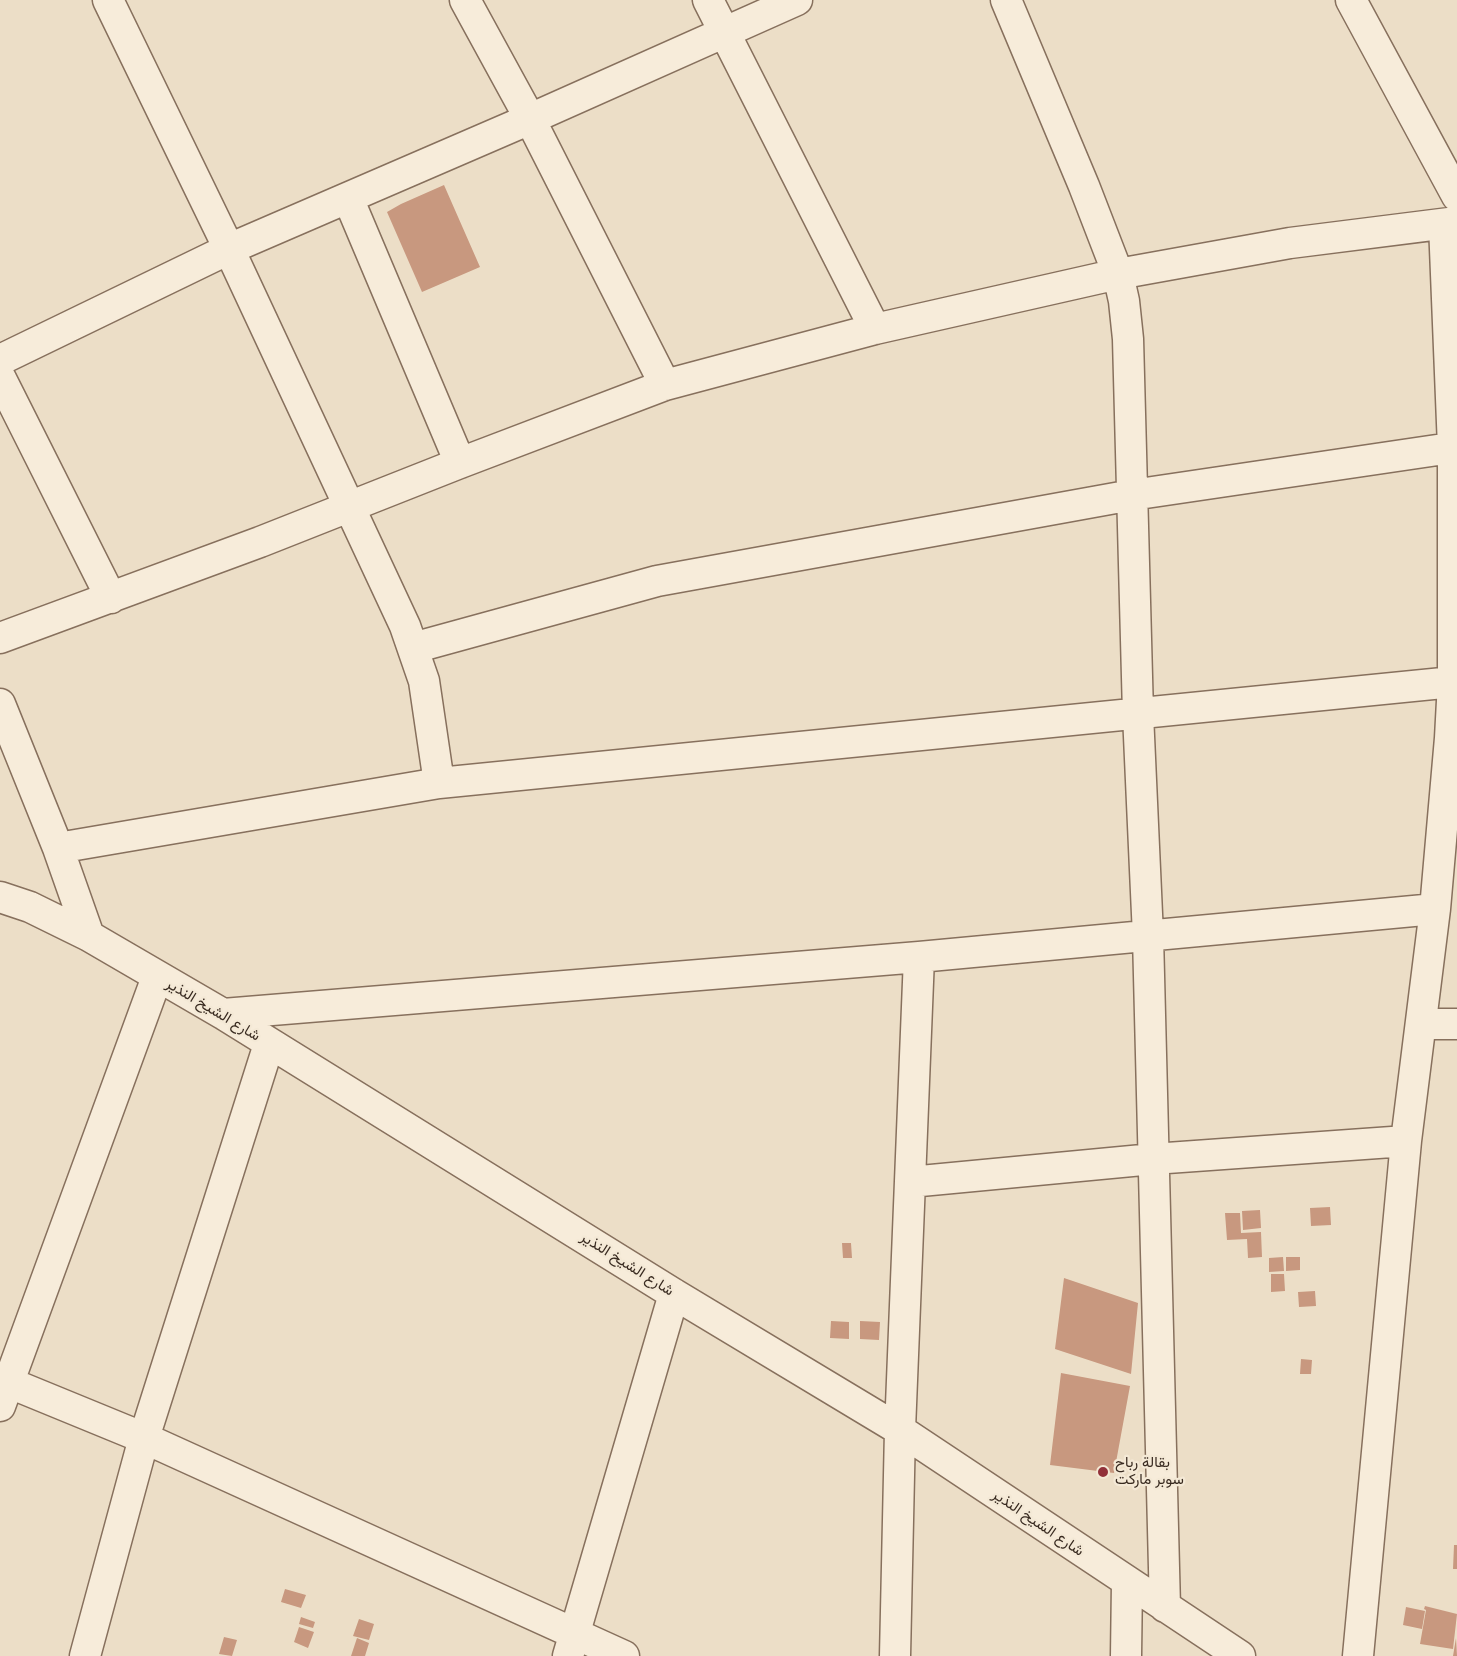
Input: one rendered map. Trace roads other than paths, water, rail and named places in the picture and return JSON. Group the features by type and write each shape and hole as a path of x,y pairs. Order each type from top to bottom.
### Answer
{"street":[{"path":"108,0 350,506 413,648 424,681 439,783"},
{"path":"465,0 530,119 665,385"},
{"path":"708,0 875,329"},
{"path":"0,360 229,249 797,0"},
{"path":"1006,0 1084,186 1118,274 1124,301 1128,339 1138,714 1148,936 1165,1607"},
{"path":"1351,0 1457,196"},
{"path":"348,198 460,463"},
{"path":"0,638 111,598 665,385 875,329 1118,274 1290,243 1451,223 1455,447 1453,682 1435,909 1406,1141 1358,1656"},
{"path":"0,377 111,598"},
{"path":"413,648 657,581 1132,495 1455,447"},
{"path":"58,848 439,783 1453,682"},
{"path":"0,704 58,848 89,936"},
{"name":"شارع الشيخ النذير","path":"0,897 30,907 89,936 223,1014 674,1294 900,1430 1240,1656"},
{"path":"223,1014 919,957 1435,909"},
{"path":"895,1656 900,1430 919,957"},
{"path":"157,977 3,1389 144,1438 571,1645 624,1656"},
{"path":"1420,1024 1457,1024"},
{"path":"85,1656 144,1438 269,1044"},
{"path":"910,1182 1153,1159 1406,1141"},
{"path":"571,1645 674,1294"},
{"path":"1126,1656 1127,1582"}],"place":[{"name":"بقالة رباح سوبر ماركت","path":"1103,1472"}]}
